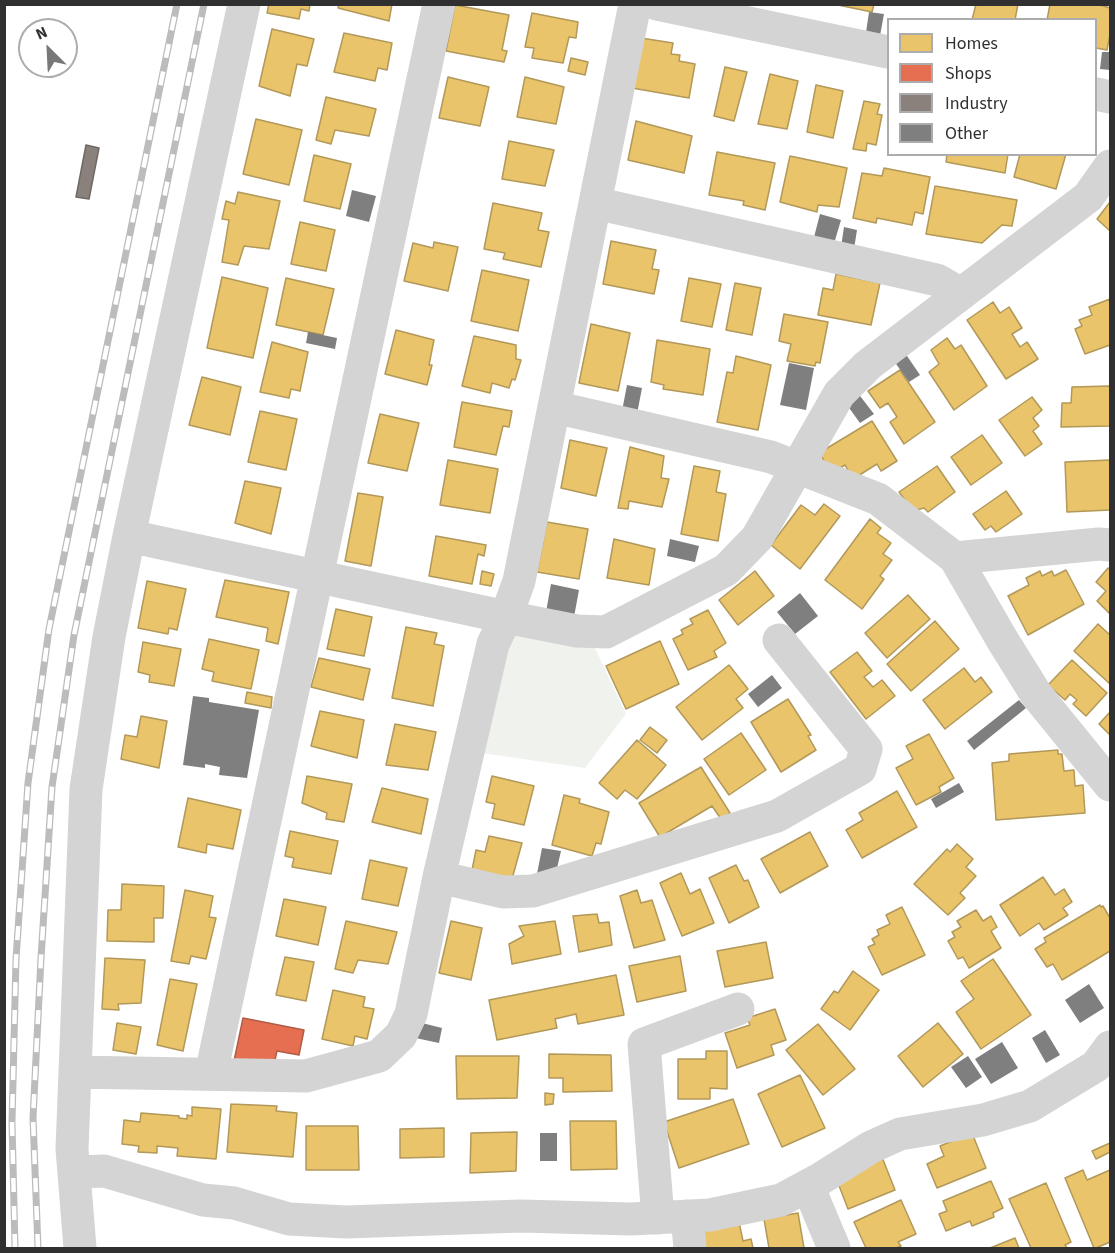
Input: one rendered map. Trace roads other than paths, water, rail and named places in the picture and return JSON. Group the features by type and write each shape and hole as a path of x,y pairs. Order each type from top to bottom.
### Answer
{"street":[{"path":"80,1248 72,1149 86,789 110,637 129,536 244,4"},
{"path":"211,1074 439,4"},
{"path":"75,1072 306,1076 379,1056 401,1035 411,1014 438,878 493,644 519,581 635,4"},
{"path":"657,4 887,52"},
{"path":"129,536 506,617 577,631 606,632 726,570 757,538 838,394 868,365 1088,197 1110,166"},
{"path":"595,203 936,280 961,294"},
{"path":"554,407 771,457 878,499 955,558 1036,694 1110,785"},
{"path":"955,558 1099,544 1110,545"},
{"path":"438,878 504,892 533,891 777,816 860,769 866,749 779,640"},
{"path":"690,1248 672,1217 644,1044 738,1009"},
{"path":"75,1172 104,1171 203,1200 234,1203 289,1219 346,1222 521,1216 631,1220 710,1215 781,1200 871,1147 900,1134 983,1120 1030,1107 1095,1066 1110,1047"},
{"path":"808,1186 834,1248"}],"railway":[{"path":"15,1248 12,1122 16,959 28,783 49,629 177,4"},
{"path":"38,1248 33,1118 52,787 74,635 204,4"}]}
